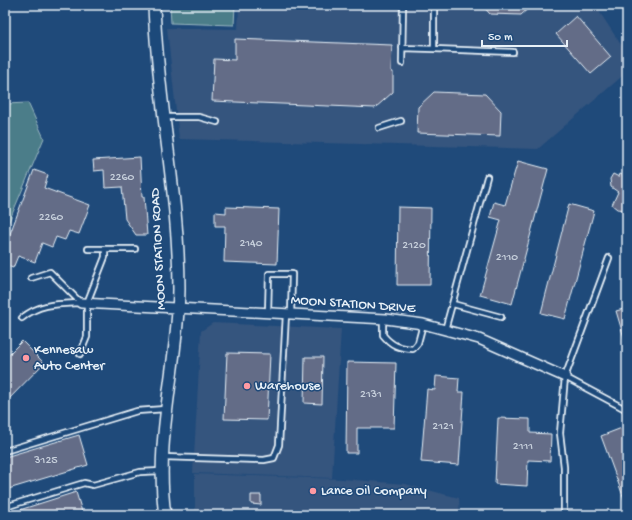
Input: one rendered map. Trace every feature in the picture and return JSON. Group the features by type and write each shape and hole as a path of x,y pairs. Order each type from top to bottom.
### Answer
{"street":[{"name":"MOON STATION ROAD","path":"154,5 156,60 176,234 178,309 175,344 165,409 161,457 165,515"},
{"name":"MOON STATION DRIVE","path":"84,303 178,309 382,318 423,324 478,339 565,377"}],"lane":[{"path":"402,64 403,5"},
{"path":"434,5 434,49"},
{"path":"402,48 513,52"},
{"path":"163,117 199,117 217,122"},
{"path":"379,128 401,121"},
{"path":"445,330 487,177"},
{"path":"88,249 105,250 135,248"},
{"path":"80,354 87,337 84,303 105,257 105,250"},
{"path":"564,515 564,467 560,433 565,377 609,258"},
{"path":"31,278 50,272 84,303"},
{"path":"161,457 264,460 274,458 279,445 292,274 269,274 268,313"},
{"path":"22,318 33,309 54,304 84,303"},
{"path":"453,304 501,317"},
{"path":"382,318 383,336 391,345 404,348 413,348 418,343 423,324"},
{"path":"565,377 627,410"},
{"path":"5,451 137,411 165,409"},
{"path":"5,507 84,483 93,486 140,472 161,471"}],"shaded area":[{"path":"239,5 595,5 627,54 627,72 538,149 179,139 167,28 238,29"},
{"path":"213,323 341,329 332,478 193,473 201,331"},
{"name":"Lance Oil Company","path":"195,474 343,479 405,484 459,498 460,515 195,515"}],"green space":[{"path":"170,5 235,5 234,25 171,23"},
{"path":"28,103 44,138 5,231 5,104"}],"building":[{"path":"482,5 532,5 521,15 490,14"},
{"path":"576,16 611,57 591,74 556,34"},
{"path":"235,39 392,45 391,71 393,72 393,92 375,108 212,101 214,59 235,60"},
{"path":"434,92 485,94 501,111 500,136 417,133 418,107"},
{"path":"140,157 142,197 144,197 147,235 136,235 125,219 122,187 105,188 104,170 94,171 93,160"},
{"path":"518,161 548,169 512,304 480,295 501,220 490,217 494,202 505,205"},
{"path":"34,170 48,175 44,188 90,205 79,234 69,231 65,240 56,237 52,247 42,243 35,262 18,256 13,268 5,265 5,247"},
{"path":"613,174 619,177 620,174 627,177 627,210 617,209 612,205 618,192 611,187 610,179"},
{"path":"569,204 594,211 565,319 541,313"},
{"path":"226,207 279,209 277,264 224,262 225,226 215,226 215,212 226,213"},
{"path":"398,207 431,208 430,285 397,285"},
{"path":"627,308 627,341 625,341 616,311"},
{"path":"22,341 44,363 5,403 5,358"},
{"name":"Warehouse","path":"227,353 270,354 267,420 224,419"},
{"path":"305,357 323,357 322,404 304,403"},
{"path":"347,362 396,363 394,428 357,428 357,453 346,453"},
{"path":"436,376 459,378 458,392 464,392 459,465 421,462 427,389 435,390"},
{"path":"498,418 530,419 530,433 551,434 550,461 528,460 527,486 495,484"},
{"path":"627,426 627,504 626,504 601,436"},
{"path":"79,435 88,465 5,490 5,457"},
{"path":"76,492 83,515 10,515 10,513"},
{"path":"251,495 261,495 261,505 251,504"}],"place":[{"name":"Kennesaw Auto Center","path":"26,358"},
{"name":"Warehouse","path":"247,386"},
{"name":"Lance Oil Company","path":"313,491"}]}
